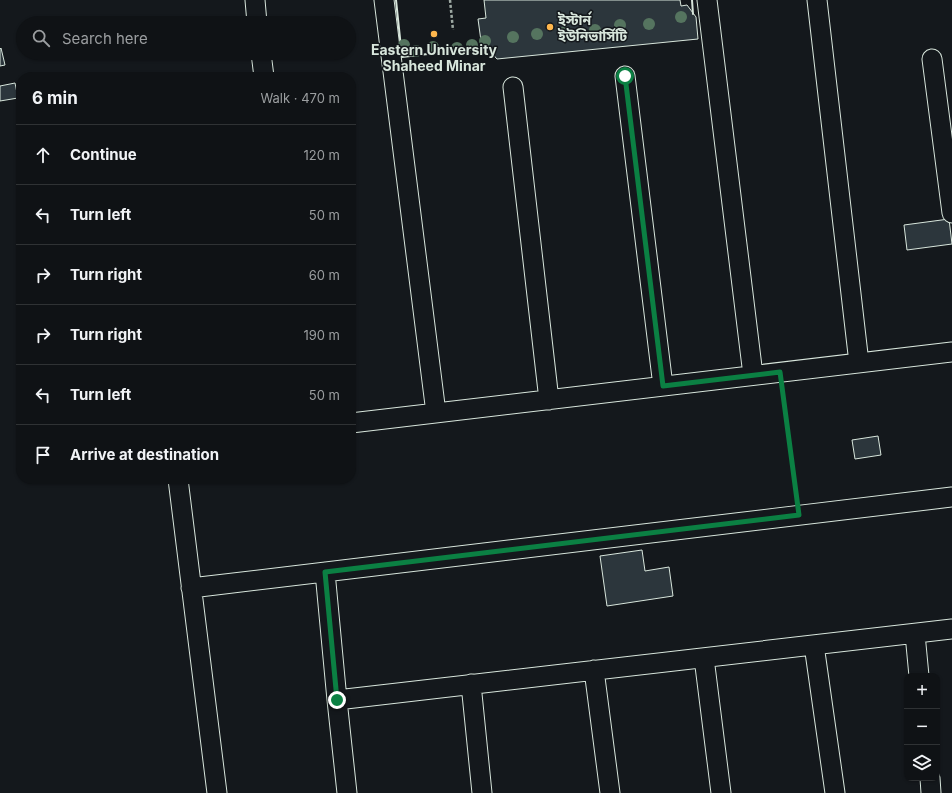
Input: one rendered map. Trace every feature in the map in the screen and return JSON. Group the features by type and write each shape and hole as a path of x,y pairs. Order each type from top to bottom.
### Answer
{"street":[{"path":"255,0 256,16"},
{"path":"384,0 436,413"},
{"path":"707,0 753,376"},
{"path":"817,0 859,363"},
{"path":"932,59 952,213"},
{"path":"262,60 263,72"},
{"path":"625,76 663,386"},
{"path":"514,88 549,400"},
{"path":"356,422 952,352"},
{"path":"179,484 217,793"},
{"path":"191,588 952,497"},
{"path":"325,572 347,793"},
{"path":"337,700 952,630"},
{"path":"915,634 919,673"},
{"path":"814,645 834,793"},
{"path":"704,658 721,793"},
{"path":"594,670 610,793"},
{"path":"471,684 482,793"},
{"path":"930,781 931,793"}],"path":[{"path":"450,0 453,30"},
{"path":"780,372 799,515"}],"building":[{"path":"484,0 680,0 681,6 687,5 696,17 698,39 497,59 481,41 478,19 486,18"},
{"path":"1,48 5,65 0,66 0,49"},
{"path":"15,83 16,98 0,101 0,86"},
{"path":"949,219 952,244 907,250 904,225"},
{"path":"878,436 881,455 855,459 852,440"},
{"path":"642,550 645,571 669,567 673,596 607,606 600,556"}],"wall":[{"path":"396,0 402,57 488,47"},
{"path":"692,0 693,14"}],"place":[{"name":"ইস্টার্ন ইউনিভার্সিটি","path":"550,27"},
{"name":"Eastern University Shaheed Minar","path":"434,34"}],"route":[{"path":"337,700 325,572 799,515 780,372 663,386 625,76"}]}
